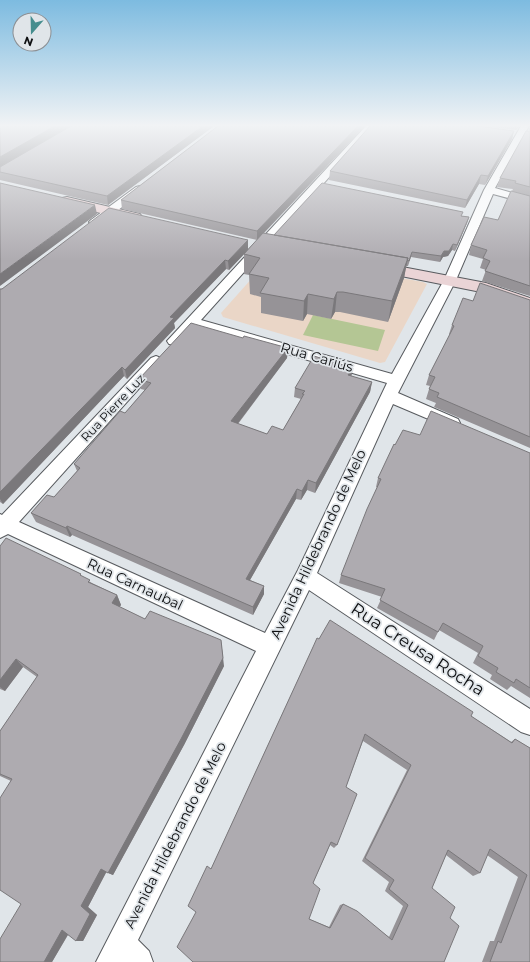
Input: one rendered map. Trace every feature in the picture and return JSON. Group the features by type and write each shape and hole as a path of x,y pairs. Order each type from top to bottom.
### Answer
{"street":[{"name":"Rua Pierre Luz","path":"2,526 331,171"},
{"name":"Avenida Hildebrando de Melo","path":"123,956 270,646 306,576 392,388 453,274 474,215 500,171"},
{"path":"85,230 147,184"},
{"path":"319,184 334,187"},
{"path":"489,190 530,201"},
{"path":"56,193 122,203 146,214 110,211 56,193"},
{"path":"365,259 453,274 490,276 530,289"},
{"path":"453,274 530,304"},
{"name":"Rua Cariús","path":"192,322 392,388 466,429"},
{"name":"Rua Carnaubal","path":"2,526 270,646"},
{"name":"Rua Creusa Rocha","path":"306,576 530,723"}],"shaded area":[{"path":"278,255 427,284 385,362 380,363 223,317 221,313 271,257"}],"green space":[{"path":"313,315 385,330 378,351 303,335"}],"building":[{"path":"0,171 141,171 107,196"},
{"path":"159,171 315,171 257,231 121,200"},
{"path":"330,171 491,171 488,176 481,175 467,200"},
{"path":"504,171 530,171 530,187 515,183 516,181 500,178"},
{"path":"0,183 95,205 0,274"},
{"path":"322,183 463,212 461,216 469,217 457,245 453,244 449,251 444,251 441,256 412,252 409,261 407,260 408,258 274,235"},
{"path":"511,191 530,196 530,286 485,271 490,261 483,258 487,250 471,245 484,217 498,220"},
{"path":"109,208 248,240 228,261 225,260 170,317 174,318 125,370 122,367 0,492 0,289"},
{"path":"263,233 408,258 392,301 337,292 334,299 308,294 304,301 260,293 269,278 249,274 260,258 244,254"},
{"path":"480,283 530,300 530,437 437,397 439,393 429,389 435,377 429,375 454,326 452,325 463,298 473,301"},
{"path":"191,323 243,338 244,336 288,348 231,421 267,434 272,426 283,430 304,394 302,394 305,391 295,388 314,356 353,368 348,375 372,382 316,483 308,480 302,491 297,489 246,579 264,586 253,607 67,526 66,528 31,513 47,495 54,497 80,468 74,464 120,411 125,413 151,383 139,379"},
{"path":"431,411 530,453 530,688 516,679 514,683 496,672 498,668 478,656 483,646 443,623 438,632 380,600 385,589 341,575 367,509 381,479 378,478 394,444 395,445 403,430 420,435"},
{"path":"6,538 81,574 80,575 90,580 88,582 117,595 112,603 145,619 150,611 221,640 223,658 108,873 101,869 81,906 90,914 76,941 62,930 44,962 0,962 0,939 21,904 0,890 0,798 12,779 0,774 0,731 38,675 16,659 0,680 0,546"},
{"path":"330,620 473,712 471,716 512,743 515,739 530,748 530,962 490,962 498,941 501,943 527,875 490,849 480,873 448,850 432,888 455,907 450,918 459,926 444,962 193,962 177,947 196,912 188,906 207,866 211,869 317,638 319,639","holes":["365,734 411,765 365,858 394,880 389,889 408,905 392,940 357,911 343,904 330,928 309,919 320,889 313,883 331,842 337,845 357,794 346,787"]}]}
